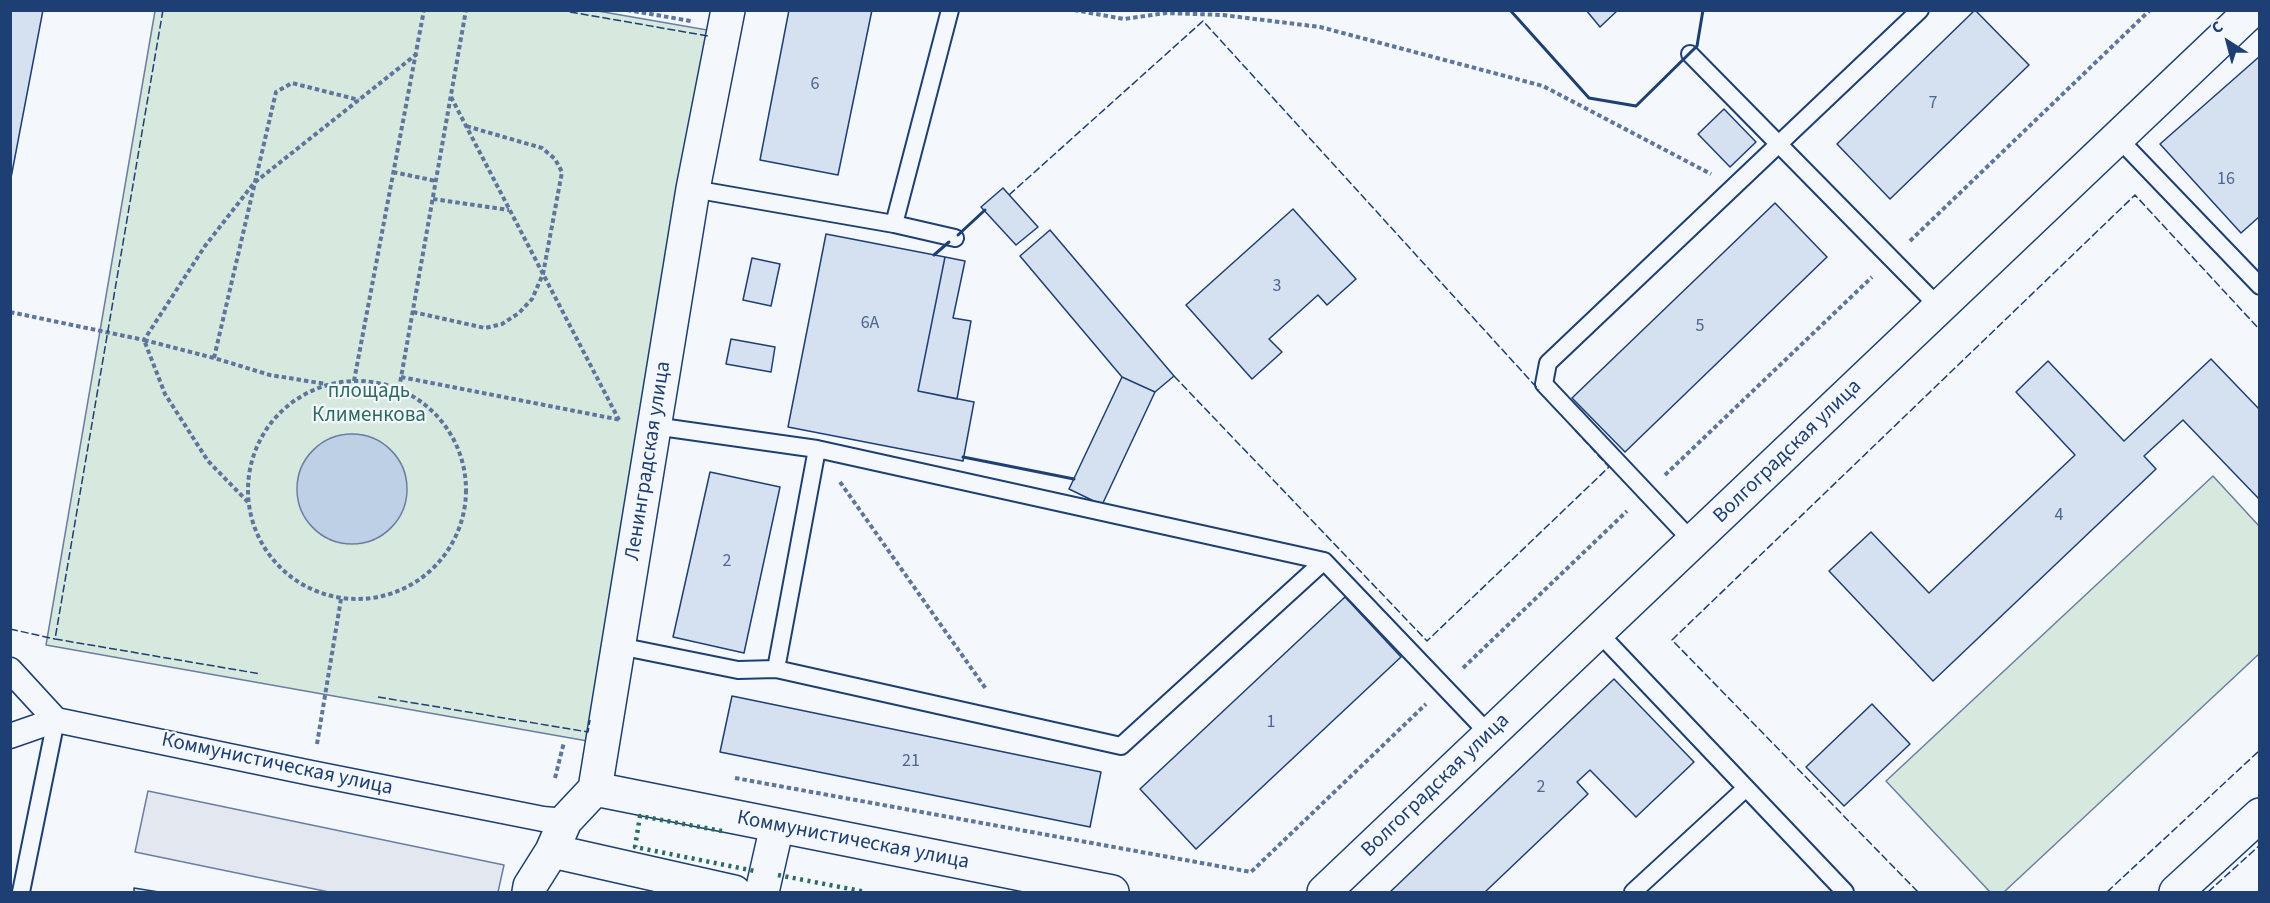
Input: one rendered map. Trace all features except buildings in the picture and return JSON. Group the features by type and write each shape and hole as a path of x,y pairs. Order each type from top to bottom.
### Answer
{"street":[{"name":"Волгоградская улица","path":"1324,892 2252,10"},
{"name":"Ленинградская улица","path":"596,789 720,12"},
{"path":"10,670 56,720 10,736"},
{"name":"Коммунистическая улица","path":"56,720 543,819 565,820"},
{"name":"Коммунистическая улица","path":"596,789 1099,891"},
{"path":"529,892 530,886 552,851 565,820 596,789"},
{"path":"2176,892 2259,815"},
{"path":"762,892 777,826"},
{"path":"552,851 734,892"}],"lane":[{"path":"894,224 950,10"},
{"path":"1693,542 1544,384 1548,363 1920,10"},
{"path":"1690,54 1940,308"},
{"path":"2118,138 2259,286"},
{"path":"693,189 894,224 955,238"},
{"path":"654,426 817,449 1324,561 1490,735"},
{"path":"776,669 817,449"},
{"path":"619,646 738,670 776,669 1121,746 1324,561"},
{"path":"1598,632 1845,892"},
{"path":"21,892 56,720"},
{"path":"1634,892 1746,788"}],"path":[{"path":"354,381 418,53 424,10"},
{"path":"399,389 466,10"},
{"path":"1074,10 1124,19 1166,13 1223,15 1320,27 1544,87 1735,186"},
{"path":"731,777 1251,872 2150,10"},
{"path":"144,340 205,246 254,183 418,53"},
{"path":"214,358 276,92 292,83 359,100"},
{"path":"451,97 620,420"},
{"path":"413,312 486,328 501,324 519,314 532,299 543,274 562,172 555,159 542,148 466,126"},
{"path":"393,172 436,181"},
{"path":"433,199 510,210"},
{"path":"10,312 144,340 270,375 327,385"},
{"path":"144,340 165,394 208,461 248,502"},
{"path":"401,377 654,426"},
{"path":"354,381 377,382 399,389 429,407 452,434 465,467 466,502 457,536 437,565 410,587 376,599 341,599 307,588 277,567 257,537 248,502 250,464 266,429 292,402 327,385 354,381"},
{"path":"817,449 1009,721"},
{"path":"311,773 341,599"},
{"path":"564,742 602,754"}],"green space":[{"name":"площадь Клименкова","path":"592,10 713,31 593,742 46,645 155,11"},
{"path":"2213,476 2259,526 2259,654 2004,892 1990,892 1886,781"}],"shaded area":[{"path":"148,791 504,865 498,892 329,892 135,852"}],"water":[{"path":"352,434 373,438 391,450 403,468 407,489 403,510 391,528 373,540 352,544 331,540 313,528 301,510 297,489 301,468 313,450 331,438"}],"hedge":[{"path":"722,831 640,816 635,847 755,871"},
{"path":"778,875 866,892"}],"fence":[{"path":"163,10 55,639 261,674"},
{"path":"559,10 707,37"},
{"path":"1009,195 1203,21 1539,390"},
{"path":"1918,892 1672,640 2135,195 2260,330"},
{"path":"1174,376 1427,641 1609,467 1573,428"},
{"path":"10,629 55,639"},
{"path":"378,697 588,732 590,720"},
{"path":"2107,892 2260,750"},
{"path":"2208,892 2260,845"}],"wall":[{"path":"1510,10 1589,98 1636,106 1697,46 1703,10"},
{"path":"958,235 985,210"},
{"path":"934,255 949,242"},
{"path":"963,457 1074,479"}]}
